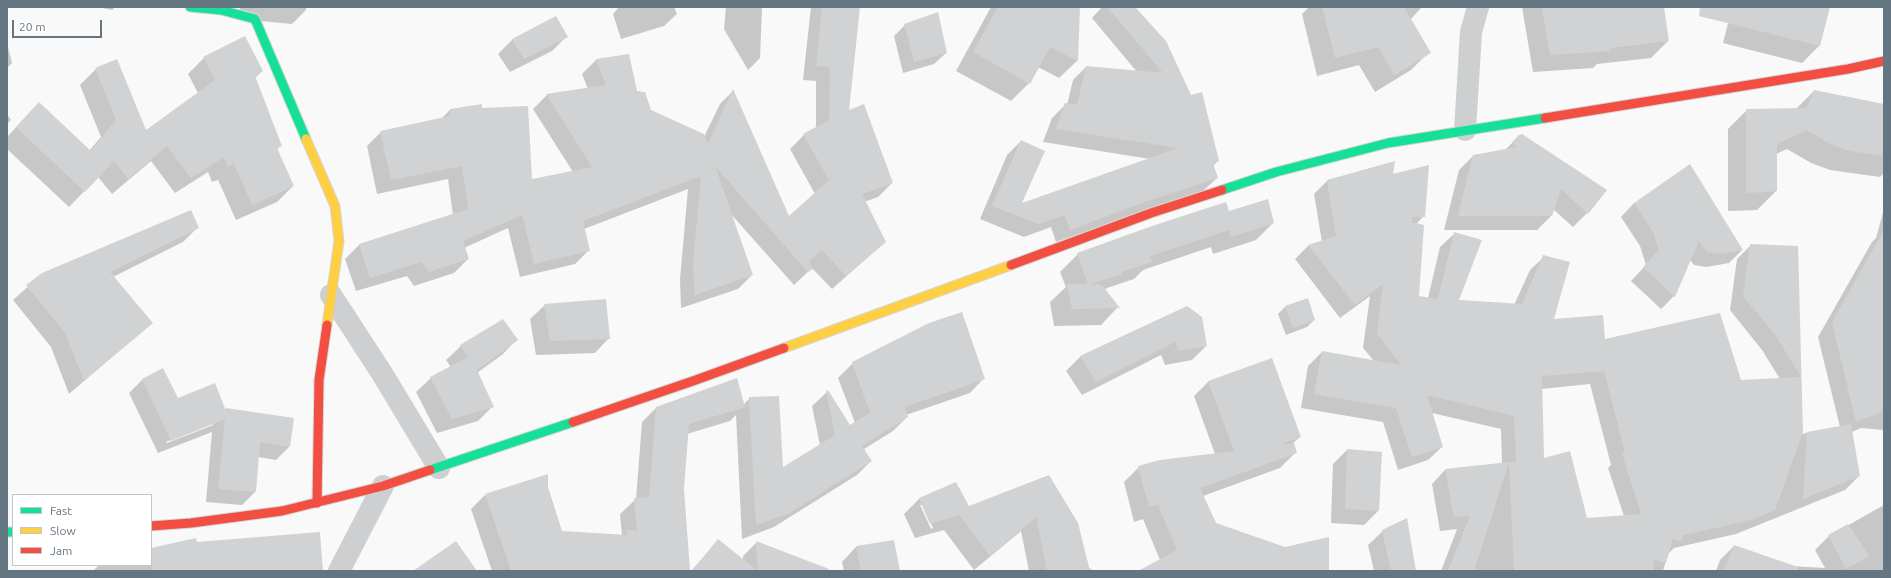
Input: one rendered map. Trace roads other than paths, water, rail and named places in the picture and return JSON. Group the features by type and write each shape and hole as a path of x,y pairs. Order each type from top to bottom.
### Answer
{"main road":[{"path":"190,7 221,10 255,19 334,206 339,241 319,380 317,503"},
{"path":"152,526 191,523 282,511 383,486 692,381 1151,214 1276,172 1388,144 1465,130 1848,69 1884,61"}],"street":[{"path":"1465,130 1471,32 1478,7"},
{"path":"331,295 383,375 439,468"},
{"path":"339,571 383,486"}]}
